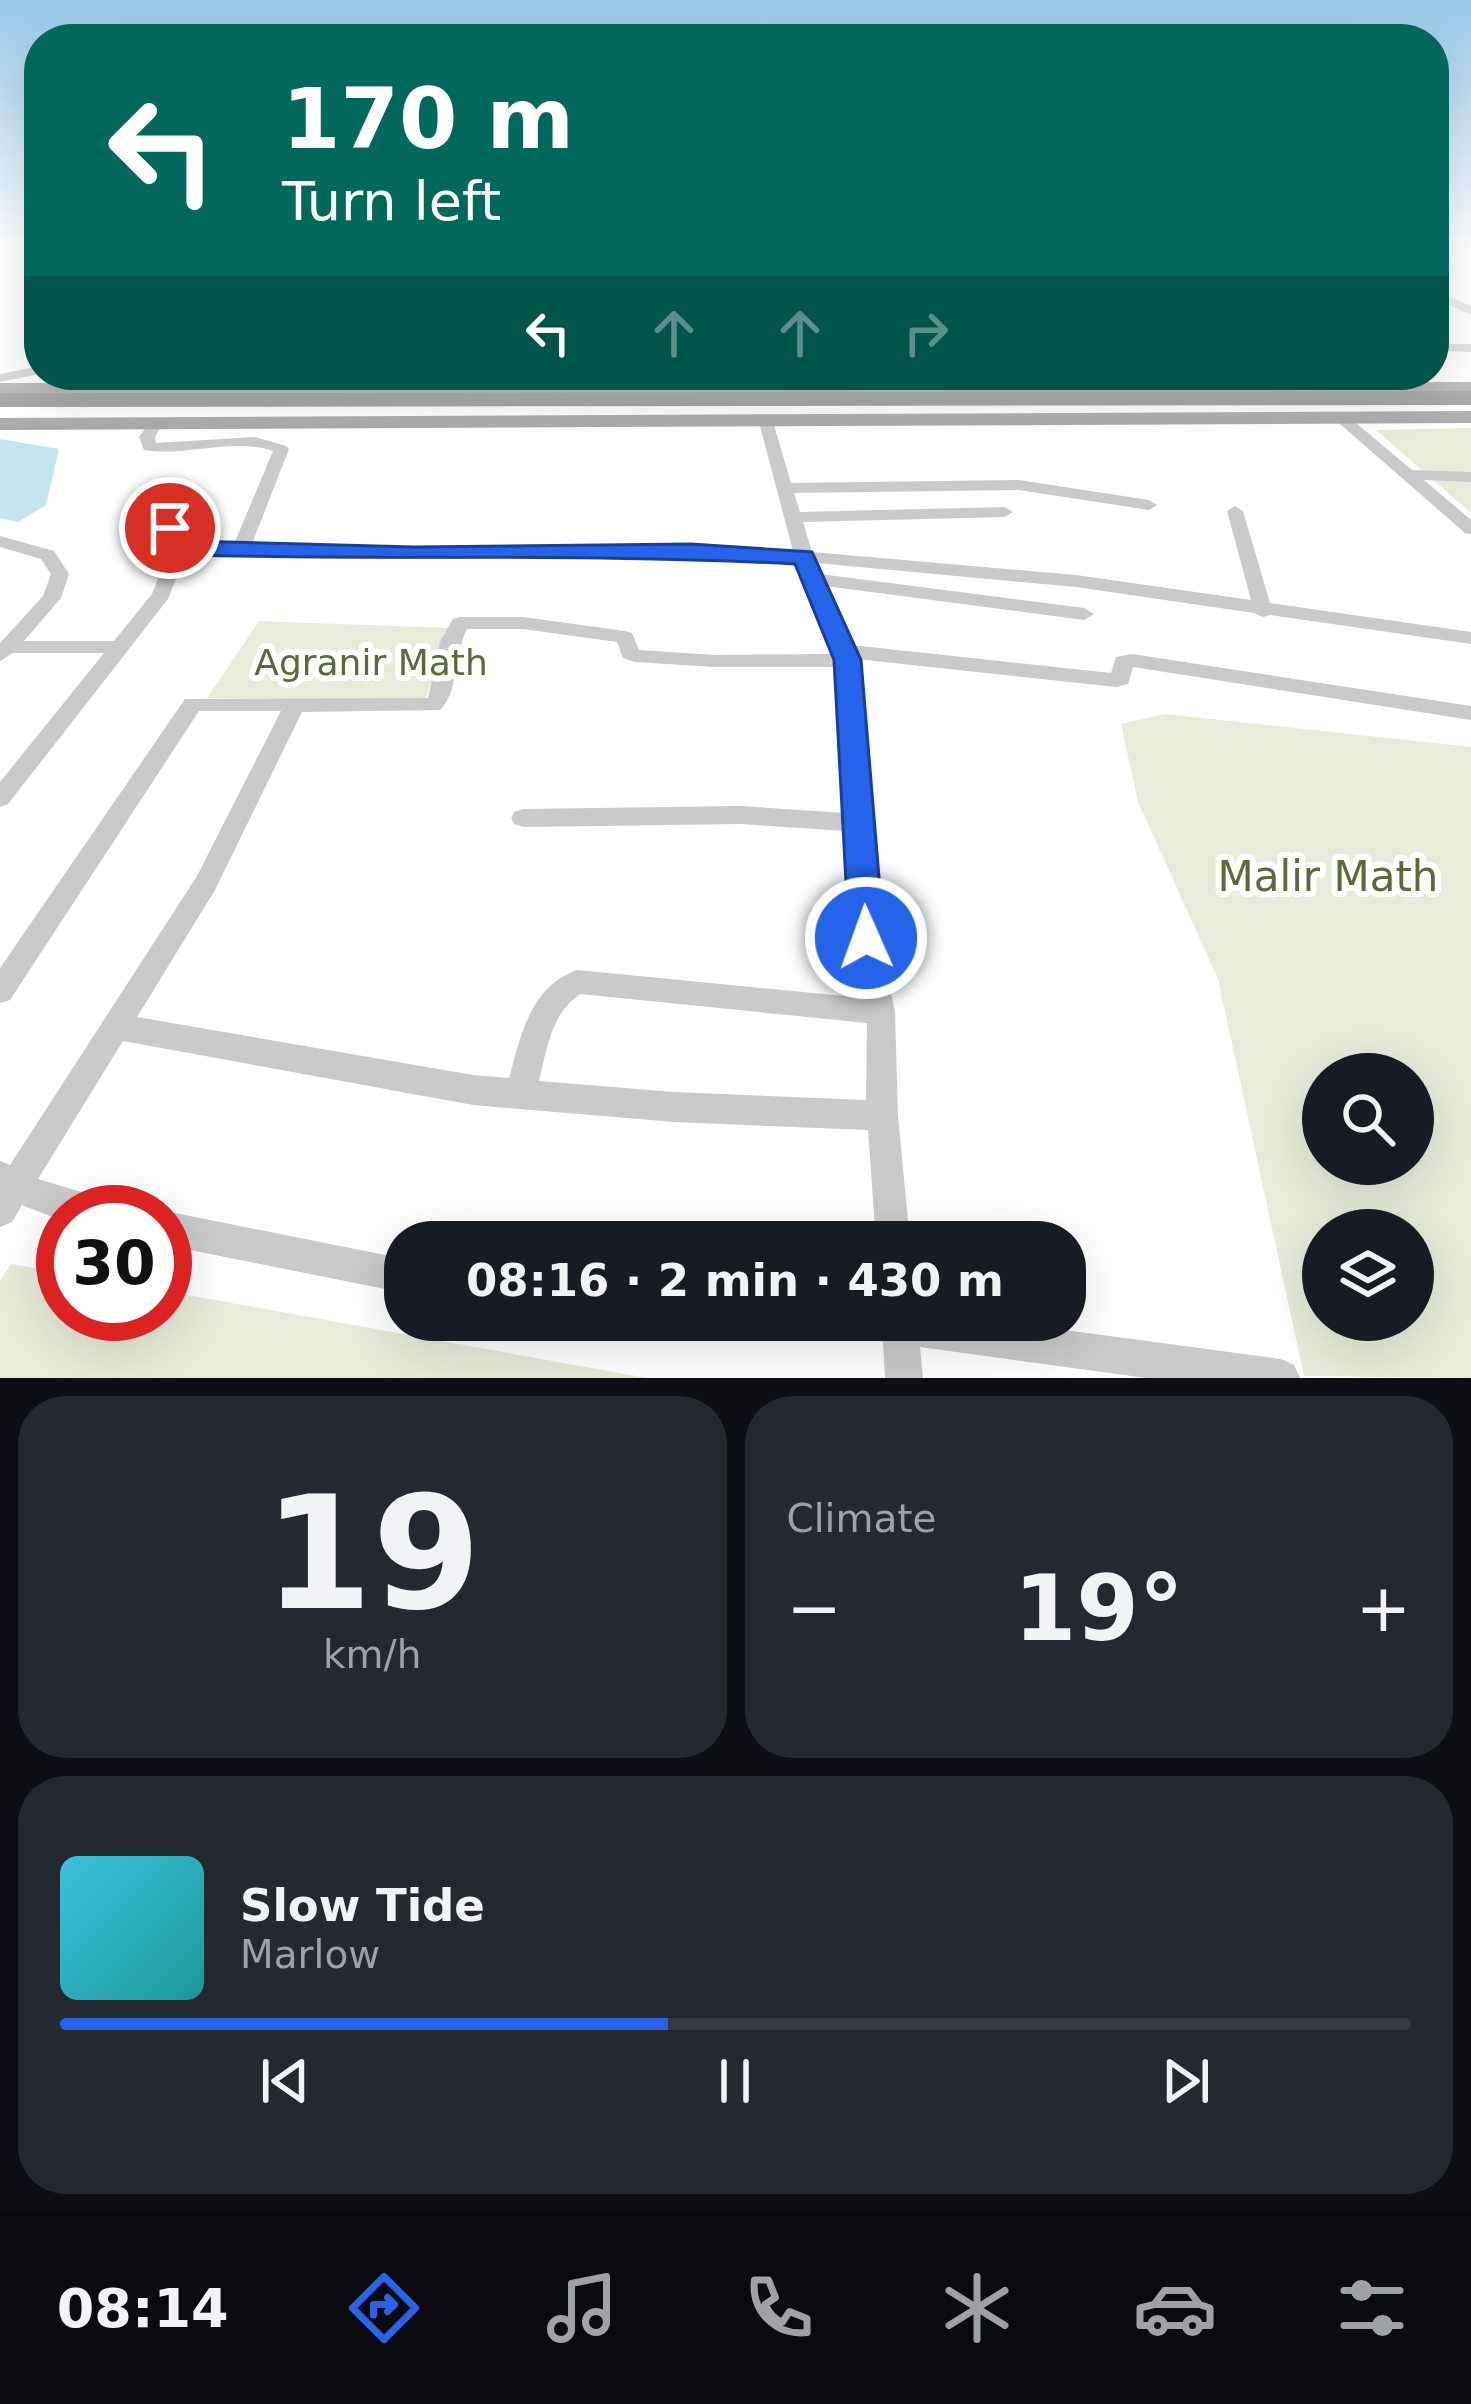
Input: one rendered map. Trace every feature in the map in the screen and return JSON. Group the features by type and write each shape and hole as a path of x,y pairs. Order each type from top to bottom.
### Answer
{"highway":[{"path":"703,405 738,390"},
{"path":"0,400 703,405 1471,402"},
{"path":"0,411 305,416 703,405 753,421"}],"main road":[{"path":"0,424 156,424 305,416 753,421 1471,418"}],"street":[{"path":"753,421 784,488 809,568 846,656 862,823 866,938 881,1012 882,1116 891,1221"},
{"path":"1345,421 1414,475 1471,529"},
{"path":"156,424 146,437 148,447 263,442 281,449 242,548"},
{"path":"1414,475 1471,477"},
{"path":"784,488 1018,485 1149,505"},
{"path":"1235,511 1263,611"},
{"path":"793,517 1006,512"},
{"path":"172,513 170,538 180,546 414,554 691,551 1084,614"},
{"path":"0,541 48,555 60,574 52,598 3,651"},
{"path":"0,797 161,596 180,546"},
{"path":"809,568 1076,581 1471,638"},
{"path":"0,991 188,706 435,703 450,642 460,623 523,623 625,637 635,656 715,661 846,656 1116,680 1121,679 1124,662 1132,660 1471,713"},
{"path":"3,651 122,647"},
{"path":"36,1198 6,1191 118,1028 206,883 295,705"},
{"path":"523,818 740,815 862,823"},
{"path":"520,1094 550,1000 561,987 577,982 881,1012"},
{"path":"118,1028 208,1040 399,1079 520,1094 882,1116"},
{"path":"192,1233 384,1272"},
{"path":"901,1341 904,1378"},
{"path":"1019,1341 1281,1378"}],"green space":[{"path":"1471,428 1471,513 1376,430"},
{"name":"Agranir Math","path":"259,621 449,628 425,700 207,698"},
{"name":"Malir Math","path":"1165,714 1471,747 1471,1378 1304,1376 1218,979 1138,802 1121,724"},
{"path":"11,1264 36,1268 36,1341 192,1341 192,1296 384,1331 384,1341 442,1341 647,1378 0,1378 0,1281"}],"water":[{"path":"0,439 59,449 46,505 18,522 0,518"}],"route":[{"path":"170,528 173,544 188,548 414,554 691,551 804,557 848,660 866,938"}]}
